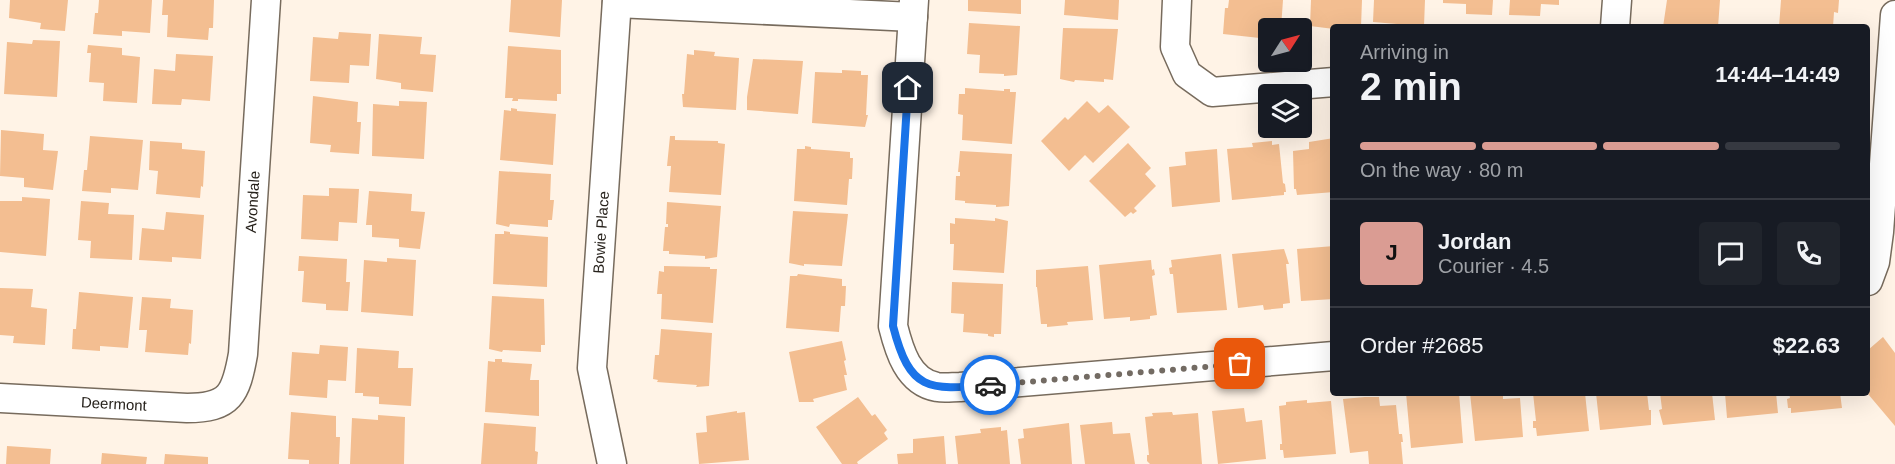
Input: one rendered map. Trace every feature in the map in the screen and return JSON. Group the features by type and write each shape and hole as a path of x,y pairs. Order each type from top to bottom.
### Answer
{"street":[{"name":"Avondale","path":"225,400 238,380 243,354 266,0"},
{"path":"1177,0 1175,46 1187,74 1212,93 1330,82"},
{"path":"1615,24 1617,0"},
{"path":"617,2 913,8 893,326 900,352 913,375 935,387 960,387 1330,356"},
{"name":"Bowie Place","path":"612,464 592,368 617,2"},
{"path":"1870,276 1875,262 1879,232 1895,15"},
{"name":"Deermont","path":"0,398 187,408 208,408 225,400"}],"building":[{"path":"10,0 68,0 65,31 40,29 41,23 9,18"},
{"path":"99,0 152,0 150,33 122,31 122,36 93,34"},
{"path":"163,0 214,0 213,28 209,28 208,40 167,37 168,15 162,15"},
{"path":"511,0 562,0 560,37 509,32"},
{"path":"968,0 1021,0 1021,14 968,11"},
{"path":"1065,0 1119,0 1118,20 1064,15"},
{"path":"1229,0 1283,0 1282,18 1258,18 1258,38 1223,34 1225,8 1228,8"},
{"path":"1311,0 1362,0 1361,24 1330,24 1330,28 1312,26"},
{"path":"1374,0 1425,0 1424,24 1373,22"},
{"path":"1443,0 1493,0 1492,15 1466,14 1466,4 1443,3"},
{"path":"1510,0 1559,0 1559,5 1541,4 1540,16 1509,15"},
{"path":"1667,0 1720,0 1718,24 1663,24"},
{"path":"1781,0 1839,0 1838,13 1834,12 1833,24 1779,24"},
{"path":"969,23 1020,26 1017,75 979,73 980,55 967,54"},
{"path":"1063,28 1118,29 1113,80 1104,79 1104,82 1075,80 1074,82 1060,79"},
{"path":"339,32 371,34 369,66 350,65 349,83 310,81 313,37 338,39"},
{"path":"379,34 422,37 420,54 436,55 433,92 401,89 401,83 376,79"},
{"path":"33,40 60,41 57,97 4,94 7,42 32,44"},
{"path":"88,45 122,48 122,55 140,57 137,103 103,101 104,83 89,82 91,53 87,53"},
{"path":"508,46 561,50 561,94 557,94 557,101 518,99 518,101 512,101 513,98 505,98"},
{"path":"694,50 715,52 714,56 739,58 736,110 683,107 682,94 684,94 687,54 694,55"},
{"path":"176,54 213,56 210,101 182,99 181,105 152,104 154,69 175,71"},
{"path":"753,59 803,61 798,114 747,110"},
{"path":"842,70 861,71 861,75 868,75 866,115 868,115 865,127 812,123 815,72 842,73"},
{"path":"965,88 1004,91 1004,89 1010,89 1010,92 1016,92 1012,144 962,140 963,115 958,114 959,94 965,94"},
{"path":"313,96 358,102 357,122 361,122 359,154 330,152 331,145 310,143"},
{"path":"399,101 427,102 424,159 372,156 373,104 399,106"},
{"path":"1087,101 1099,113 1108,105 1130,127 1093,163 1085,155 1069,171 1041,141 1065,117 1068,120"},
{"path":"511,108 517,111 556,114 553,165 500,160 504,110 511,111"},
{"path":"1,130 44,134 43,150 58,151 53,190 24,187 24,178 0,176"},
{"path":"90,136 143,140 138,190 111,188 111,193 82,191 84,170 87,170"},
{"path":"670,136 675,136 675,140 718,141 718,143 725,144 721,195 669,192 671,166 667,166"},
{"path":"1330,139 1330,192 1297,195 1294,189 1293,151 1309,149 1309,142"},
{"path":"150,141 182,143 182,149 205,151 203,187 201,186 200,198 156,194 158,171 149,170"},
{"path":"1272,141 1272,145 1279,144 1286,192 1284,195 1232,200 1227,149 1253,147 1252,143"},
{"path":"1128,143 1151,168 1145,174 1156,186 1134,208 1137,211 1125,217 1089,181"},
{"path":"805,146 811,149 850,152 850,158 853,158 852,179 849,179 847,205 794,201 797,149 805,149"},
{"path":"1217,149 1220,202 1172,207 1169,167 1186,165 1185,152"},
{"path":"960,151 1012,154 1009,206 996,207 996,205 955,200 956,176 960,176 958,172"},
{"path":"499,171 551,174 550,200 554,200 552,220 548,220 548,227 510,224 509,227 496,224"},
{"path":"329,188 359,189 357,223 339,222 338,241 301,239 303,195 329,196"},
{"path":"369,191 412,194 411,211 425,212 420,249 399,247 399,239 372,237 372,225 366,225"},
{"path":"22,197 50,199 46,256 0,252 0,201 22,201"},
{"path":"81,201 109,203 108,214 134,215 132,260 90,258 91,241 78,240"},
{"path":"667,202 721,206 717,257 705,259 705,256 669,254 669,251 663,251 665,227 668,227 666,224"},
{"path":"793,211 848,214 842,266 804,264 804,266 789,263"},
{"path":"166,212 204,215 201,259 172,257 172,262 139,260 142,228 164,230"},
{"path":"955,218 995,221 995,218 1008,221 1004,273 953,270 954,244 950,244 950,223 955,224"},
{"path":"504,231 510,234 548,237 547,287 493,284 495,234 504,234"},
{"path":"1330,246 1330,299 1301,301 1297,249"},
{"path":"1284,249 1289,264 1286,264 1290,303 1283,304 1283,308 1264,310 1263,305 1238,308 1232,254"},
{"path":"1221,254 1227,310 1177,313 1173,274 1170,274 1169,268 1172,267 1171,260"},
{"path":"299,256 347,259 346,282 350,282 348,311 326,310 326,304 302,302 304,271 298,271"},
{"path":"387,258 416,260 413,316 361,312 364,260 387,262"},
{"path":"1151,260 1155,275 1152,276 1157,315 1150,316 1150,319 1130,321 1130,317 1104,319 1099,265"},
{"path":"664,266 717,269 713,323 661,319 662,294 657,294 659,271 664,272"},
{"path":"1088,266 1093,320 1067,322 1068,325 1047,327 1047,324 1041,324 1036,270"},
{"path":"798,274 842,279 842,286 846,286 845,306 841,306 839,332 786,328 790,276"},
{"path":"952,282 1003,284 1001,334 994,334 994,337 988,334 963,332 964,314 951,313"},
{"path":"0,288 33,289 31,307 47,309 45,345 13,343 14,336 0,335"},
{"path":"79,292 133,297 128,348 100,346 100,351 72,349"},
{"path":"492,296 544,299 545,345 541,345 541,352 503,350 502,352 489,349"},
{"path":"142,297 171,299 170,308 193,310 188,355 145,352 147,330 139,330"},
{"path":"661,329 712,333 709,386 696,387 697,385 657,382 658,380 653,379 655,355 659,355"},
{"path":"1883,337 1895,353 1895,426 1870,396 1870,348"},
{"path":"842,341 846,360 844,361 847,375 844,375 847,390 813,399 814,402 799,402 789,352"},
{"path":"320,345 348,347 346,381 328,380 327,398 289,395 292,352 319,354"},
{"path":"357,348 399,351 398,368 413,368 411,406 379,404 379,397 355,393"},
{"path":"495,359 502,359 502,362 532,364 530,380 539,380 539,416 485,412 488,361 495,362"},
{"path":"1406,396 1459,396 1463,443 1411,448"},
{"path":"1470,396 1520,398 1523,437 1475,441"},
{"path":"1533,396 1585,396 1589,431 1537,436 1536,428 1533,428 1533,421 1536,421"},
{"path":"1596,396 1647,396 1649,410 1651,410 1651,425 1600,430"},
{"path":"1660,396 1712,396 1715,420 1663,425 1659,410 1662,409"},
{"path":"1725,396 1776,396 1778,413 1727,418"},
{"path":"1790,396 1840,396 1842,408 1791,413 1787,399"},
{"path":"858,397 872,416 875,414 887,430 884,433 888,439 857,462 858,464 842,464 816,427"},
{"path":"1379,397 1380,406 1396,405 1399,434 1402,434 1403,442 1401,442 1403,464 1369,464 1368,451 1350,453 1343,399"},
{"path":"1307,400 1307,403 1331,401 1336,454 1284,458 1283,450 1280,450 1280,444 1282,444 1279,406 1286,405 1286,402"},
{"path":"1244,408 1246,422 1262,420 1266,459 1218,464 1212,411"},
{"path":"737,411 737,413 745,412 749,460 699,464 696,433 707,432 706,416"},
{"path":"291,412 336,416 336,437 340,437 339,464 309,464 309,460 288,459"},
{"path":"1172,412 1173,415 1198,413 1202,464 1150,464 1147,461 1147,455 1149,455 1145,417 1153,416 1152,413"},
{"path":"378,415 405,417 404,464 350,464 352,418 378,420"},
{"path":"1112,422 1113,434 1130,433 1135,464 1085,464 1080,425"},
{"path":"484,423 536,427 537,464 481,464"},
{"path":"1069,423 1072,464 1021,464 1018,439 1024,438 1023,429"},
{"path":"1001,427 1001,431 1007,430 1010,464 958,464 955,436 981,433 980,429"},
{"path":"944,436 946,464 898,464 897,454 913,453 913,439"},
{"path":"7,446 51,449 50,464 6,464"},
{"path":"102,453 147,457 146,464 101,464"},
{"path":"165,454 208,457 208,464 164,464"}],"way so far":[{"path":"990,385 1240,364"}],"route":[{"path":"908,88 893,326 900,352 913,375 935,387 990,385"}]}
